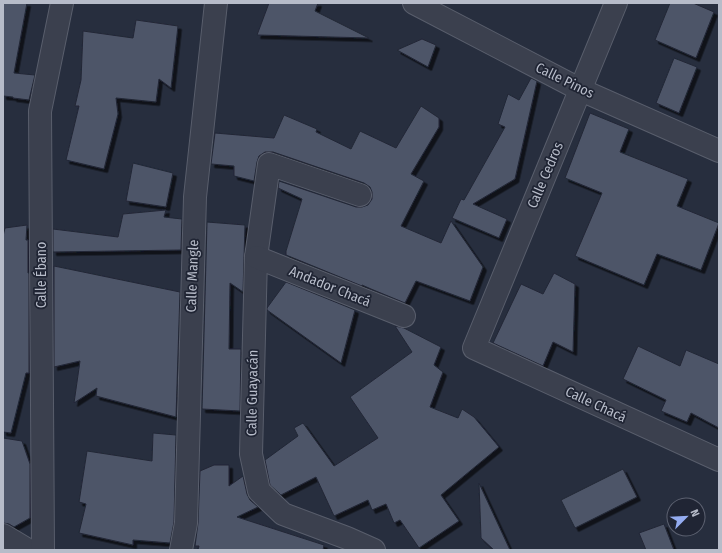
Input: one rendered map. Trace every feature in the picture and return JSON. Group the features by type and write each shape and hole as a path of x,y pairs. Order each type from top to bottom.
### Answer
{"street":[{"name":"Calle Ébano","path":"43,550 40,111 62,3"},
{"name":"Calle Mangle","path":"181,550 186,523 194,197 216,3"},
{"name":"Calle Pinos","path":"414,3 581,90 719,151"},
{"name":"Calle Cedros","path":"474,348 616,3"},
{"name":"Calle Guayacán","path":"360,195 269,164 256,257 251,454 259,491 283,514 347,538 374,550"},
{"name":"Andador Chacá","path":"256,257 404,316"},
{"name":"Calle Chacá","path":"474,348 719,460"},
{"path":"3,535 28,550"}],"building":[{"path":"3,3 27,3 14,73 35,75 29,100 3,96"},
{"path":"269,3 318,3 315,11 369,38 257,35"},
{"path":"670,3 693,3 714,12 696,58 655,40"},
{"path":"136,20 178,26 171,88 159,79 156,102 116,98 118,114 104,169 66,160 79,106 75,106 81,80 83,31 133,38"},
{"path":"422,39 436,45 428,67 397,50"},
{"path":"674,58 697,67 679,113 656,103"},
{"path":"531,78 537,81 515,179 473,204 507,219 499,238 452,218 461,199 464,200 505,127 498,124 508,94 519,100"},
{"path":"421,106 439,118 439,127 411,174 424,181 401,226 441,243 451,221 483,267 470,301 416,281 405,303 286,255 302,199 278,188 279,181 356,207 368,205 372,199 370,187 364,183 273,152 265,152 259,156 254,181 234,176 234,166 211,164 215,133 274,138 284,115 317,129 316,132 351,149 360,131 396,148"},
{"path":"590,113 629,129 620,152 688,179 677,206 719,223 701,270 657,254 644,285 575,256 602,193 565,178"},
{"path":"133,163 173,173 166,207 126,201"},
{"path":"166,210 164,217 182,219 181,250 53,252 53,229 118,237 123,214"},
{"path":"207,222 245,225 243,292 230,283 229,349 241,349 240,411 202,409"},
{"path":"27,225 26,240 28,240 29,273 29,373 26,373 11,433 3,432 3,236 5,228"},
{"path":"54,266 180,292 176,417 96,396 97,388 74,403 80,361 54,367"},
{"path":"554,273 575,284 573,352 553,342 543,366 493,343 521,284 543,294"},
{"path":"286,282 355,310 341,363 267,310"},
{"path":"395,326 404,328 441,347 434,365 443,372 430,407 458,418 462,409 474,417 499,447 441,495 459,521 419,548 400,520 394,523 386,504 372,510 368,500 334,516 316,477 281,495 270,485 265,460 298,436 294,428 303,423 334,466 378,438 350,397 412,352"},
{"path":"638,346 680,366 686,350 719,364 719,428 691,413 687,422 661,411 666,400 623,379"},
{"path":"153,433 176,435 174,522 170,543 133,540 133,545 79,533 86,504 79,502 87,451 152,461"},
{"path":"3,438 22,441 30,464 30,518 14,527 3,523"},
{"path":"214,465 229,465 229,486 243,476 247,494 250,500 258,507 237,517 324,545 323,550 198,550 199,546 195,546 198,523 200,471"},
{"path":"623,469 637,497 575,528 561,500"},
{"path":"479,483 510,550 494,550 481,538"},
{"path":"664,524 666,537 669,537 674,550 646,550 639,533"}]}
